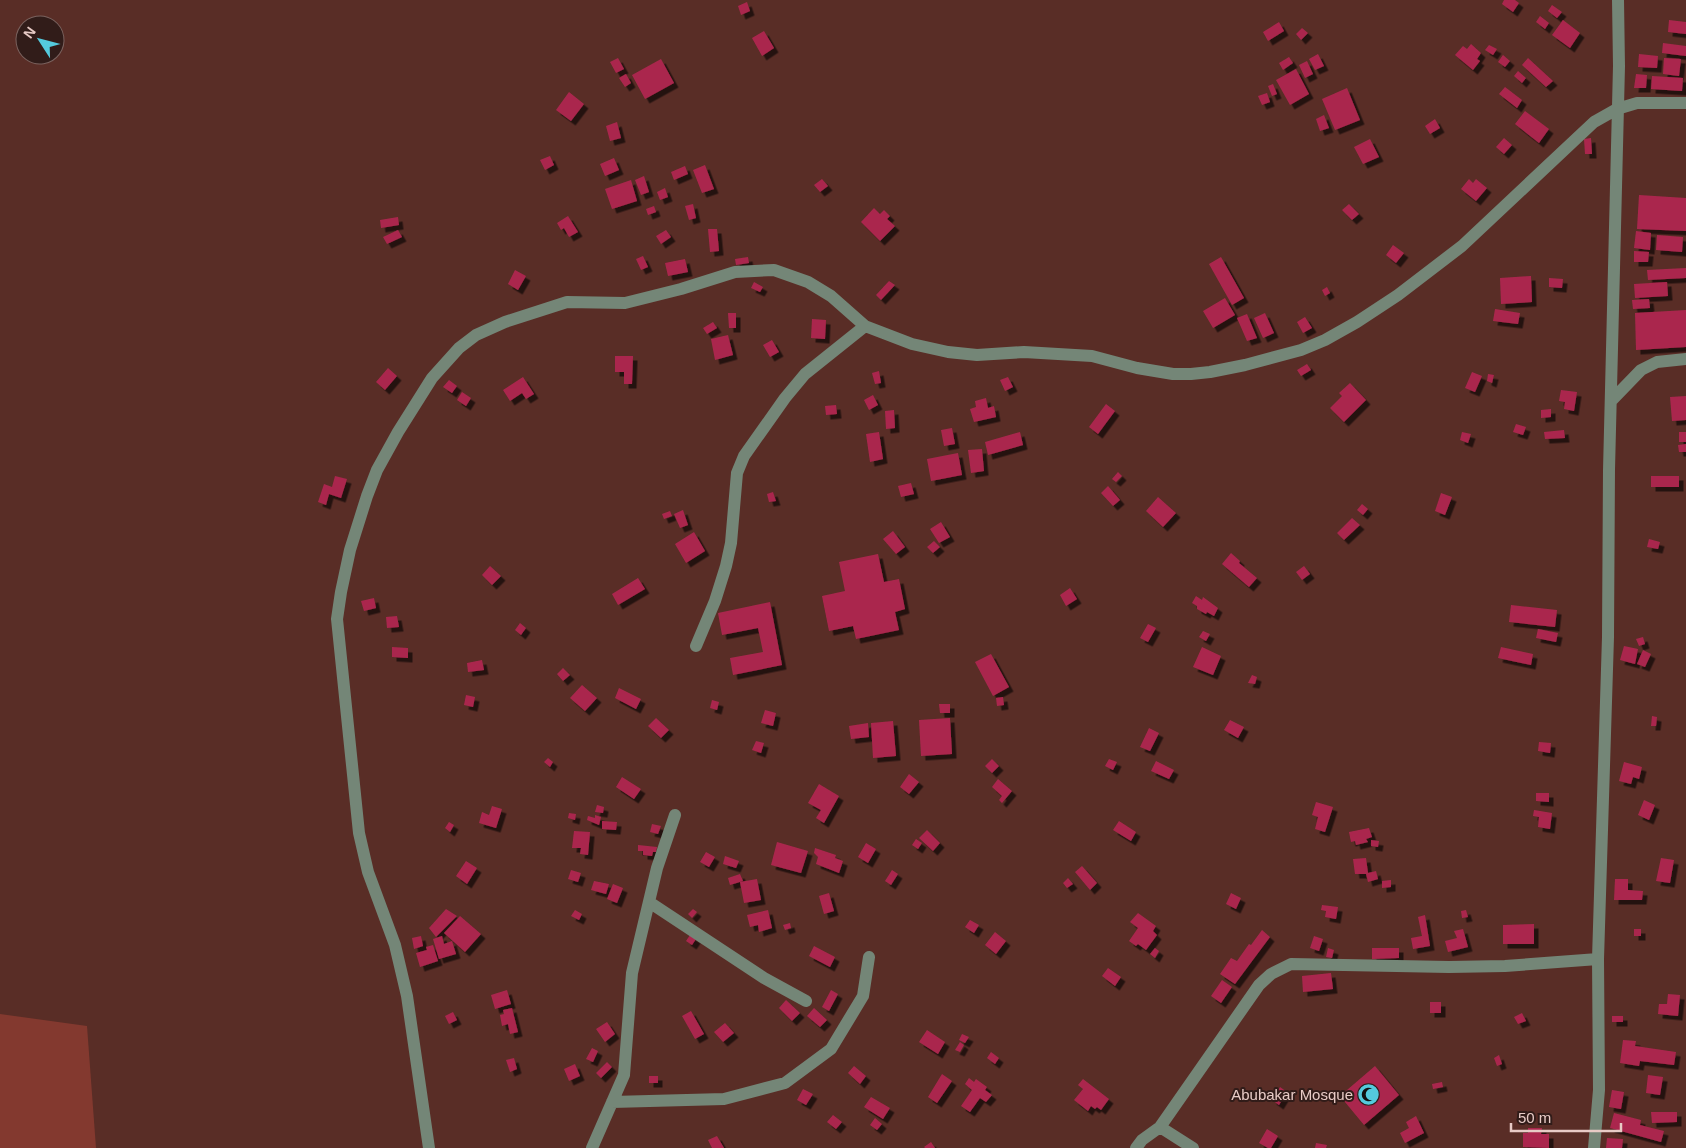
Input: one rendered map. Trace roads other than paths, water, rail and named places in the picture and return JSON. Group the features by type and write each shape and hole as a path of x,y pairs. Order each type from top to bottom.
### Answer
{"street":[{"path":"1594,1148 1599,1090 1598,959 1608,637 1611,401 1619,66 1618,0"},
{"path":"429,1148 407,996 395,945 368,872 359,833 337,619 350,550 377,470 432,378 459,348 476,335 505,322 567,302 625,303 681,290 735,272 774,270 808,282 831,296 865,326 886,336 912,344 948,352 977,355 1024,352 1092,356 1137,368 1173,374 1210,372 1272,359 1325,340 1357,322 1406,290 1462,246 1594,122 1617,109 1637,104 1686,103"},
{"path":"696,646 715,601 726,566 731,543 737,474 744,456 785,398 805,374 865,326"},
{"path":"1611,401 1641,370 1657,362 1686,359"},
{"path":"592,1148 624,1075 632,973 657,868 675,814"},
{"path":"649,902 764,978 806,1001"},
{"path":"612,1102 724,1098 785,1083 831,1049 863,996 869,957"},
{"path":"1136,1148 1142,1140 1160,1127 1259,986 1271,974 1291,964 1458,967 1505,966 1598,959"},
{"path":"1160,1127 1192,1148"}],"place":[{"name":"Abubakar Mosque","path":"1369,1095"}]}
